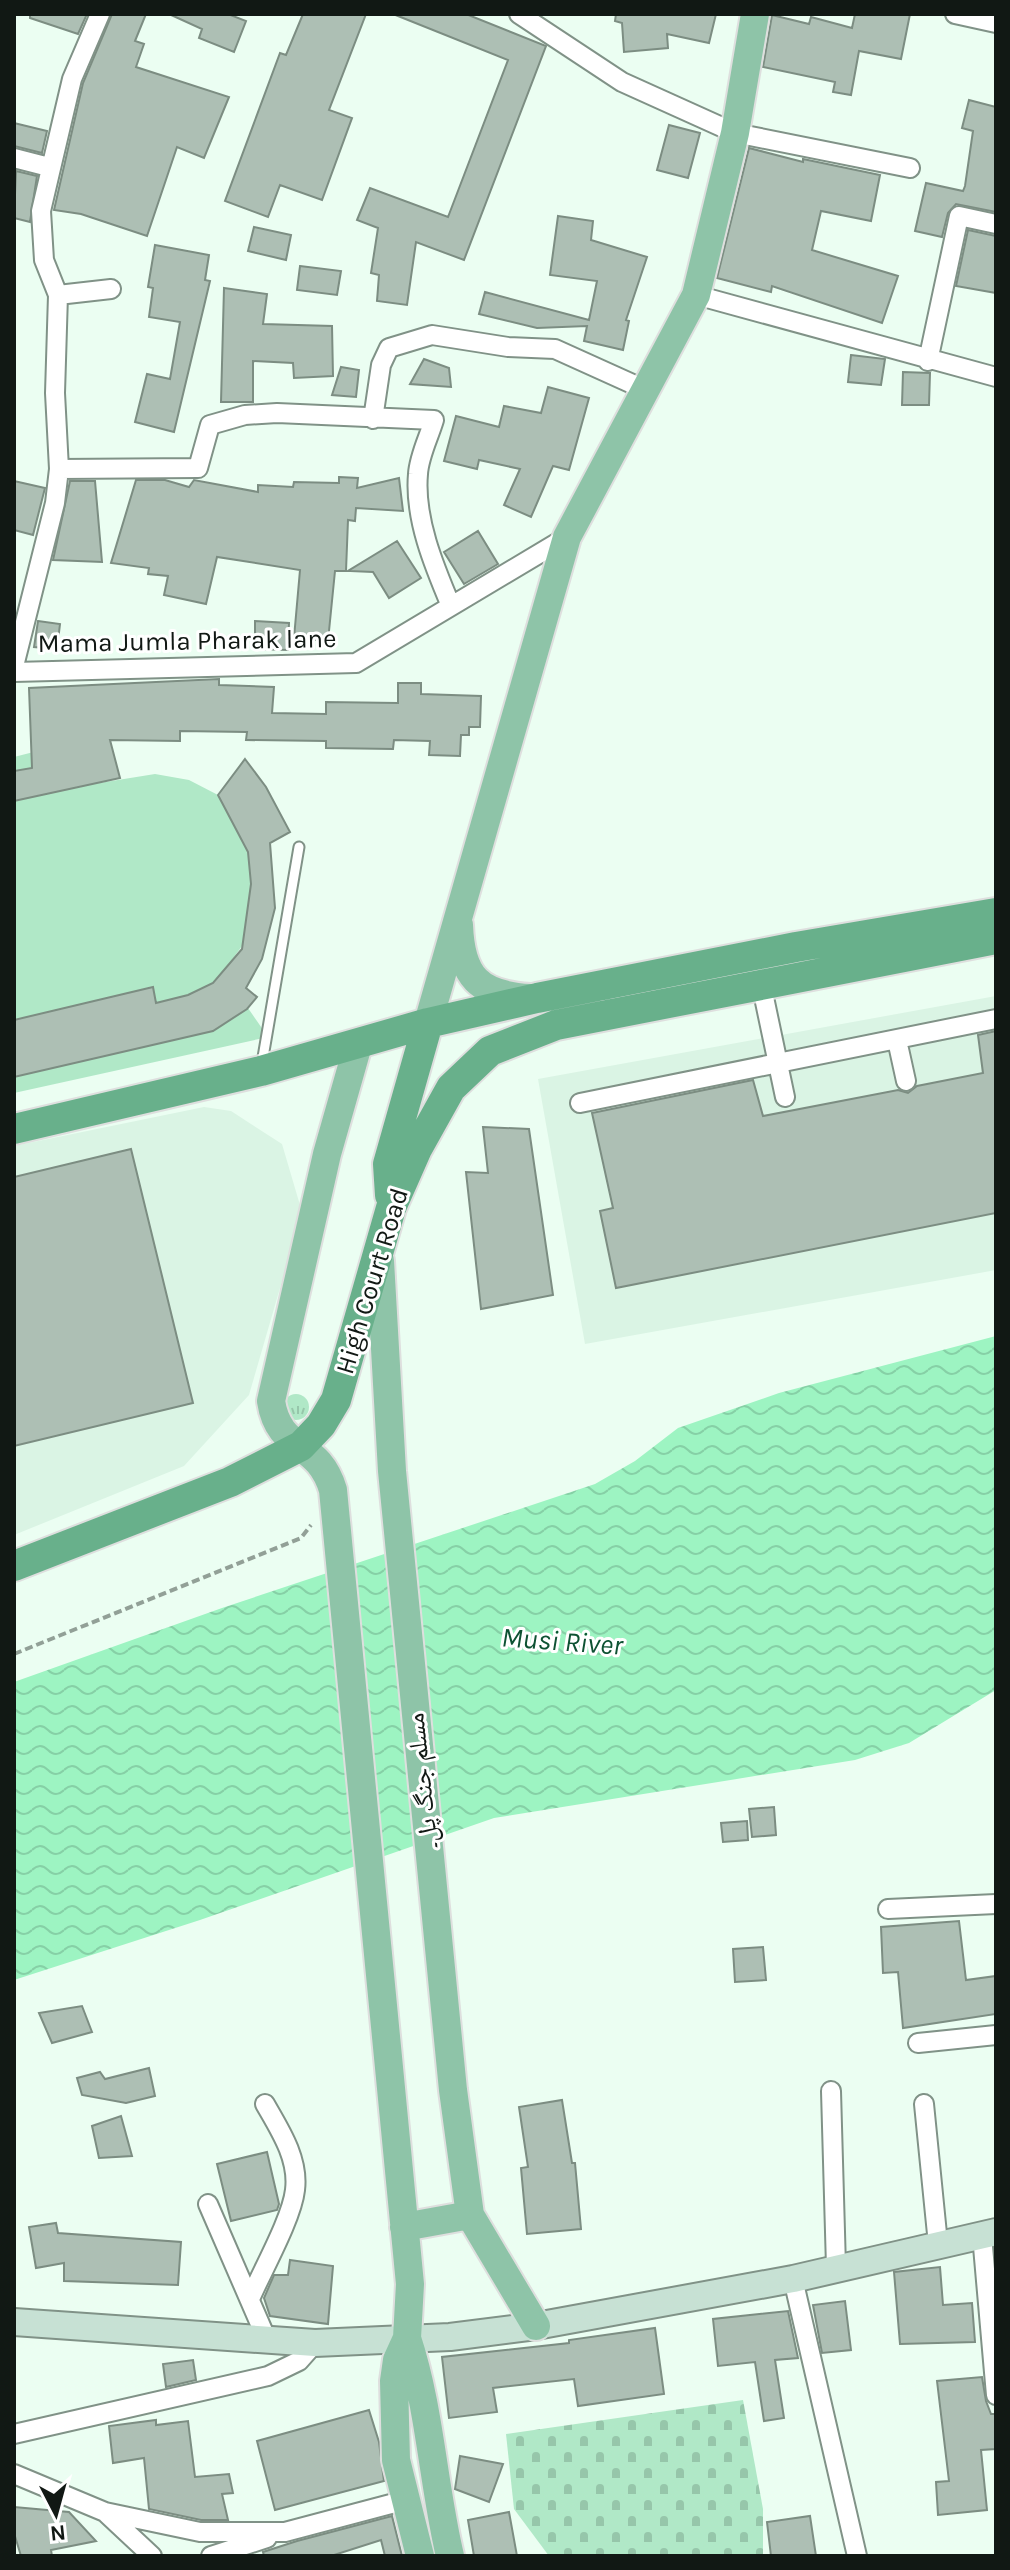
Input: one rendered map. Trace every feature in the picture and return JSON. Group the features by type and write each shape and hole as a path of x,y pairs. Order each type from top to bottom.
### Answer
{"highway":[{"path":"14,1129 261,1071 428,1023 537,998 796,947 996,913"},
{"name":"High Court Road","path":"14,1566 230,1482 301,1446 321,1425 336,1400 380,1238 417,1149 451,1088 490,1051 556,1025 996,939"},
{"path":"391,1208 388,1164 428,1023"}],"main road":[{"path":"428,1023 459,904 567,537 648,391 696,295 735,133 755,14"},
{"path":"459,904 461,950 468,971 484,988 501,996 537,998"},
{"path":"358,1045 327,1154 271,1401 274,1420 284,1436 316,1457 327,1472 333,1490 410,2284 407,2338 397,2360 394,2381 396,2460 420,2556"},
{"name":"مسلم جنگ پل۔","path":"380,1238 380,1294 389,1379 392,1471 453,2090 470,2215"},
{"path":"404,2227 470,2215 536,2326"},
{"path":"14,2322 315,2343 407,2338 536,2326 793,2279 989,2233"},
{"path":"407,2338 420,2377 435,2494 450,2556"}],"street":[{"path":"14,669 55,503 59,469 55,393 58,295 43,248 41,211 72,79 100,14"},
{"path":"519,14 622,82 735,133 910,168"},
{"path":"955,14 996,23"},
{"path":"14,158 49,167"},
{"path":"928,361 959,216 996,224"},
{"path":"58,295 111,289"},
{"path":"696,295 928,361 996,377"},
{"path":"373,419 381,365 389,348 432,335 508,347 555,349 648,391"},
{"path":"59,469 198,468 210,425 245,415 434,420 418,472 419,497 426,538 451,606"},
{"name":"Mama Jumla Pharak lane","path":"14,669 356,663 567,537"},
{"path":"761,983 785,1097"},
{"path":"580,1103 996,1019"},
{"path":"897,1040 906,1081"},
{"path":"888,1909 996,1904"},
{"path":"918,2043 996,2035"},
{"path":"831,2091 836,2267"},
{"path":"250,2299 295,2191 293,2162 283,2135 265,2104"},
{"path":"924,2104 938,2244"},
{"path":"208,2204 267,2340"},
{"path":"989,2233 996,2395"},
{"path":"793,2279 857,2556"},
{"path":"14,2434 268,2376 299,2361 315,2343"},
{"path":"14,2474 105,2512 200,2532 285,2532"},
{"path":"211,2556 285,2532 406,2500"},
{"path":"105,2512 152,2556"}],"lane":[{"path":"261,1071 299,847"}],"path":[{"path":"14,1654 301,1538 313,1522"}],"shaded area":[{"path":"996,996 996,1270 585,1344 538,1079"},
{"path":"204,1107 231,1111 282,1144 302,1212 249,1395 184,1466 14,1535 14,1146"}],"green space":[{"path":"65,744 93,784 155,774 189,780 218,795 248,852 251,884 242,946 223,972 268,1037 14,1093 14,757"},
{"path":"296,1394 305,1398 309,1407 305,1416 296,1420 287,1416 283,1407 287,1398"},
{"path":"743,2400 763,2509 763,2556 549,2556 514,2509 506,2434"}],"water":[{"name":"Musi River","path":"996,1336 996,1690 909,1743 855,1760 494,1818 200,1920 14,1980 14,1682 222,1608 595,1484 635,1461 678,1428 779,1393"}],"building":[{"path":"30,14 87,14 78,34 30,18"},
{"path":"112,14 146,14 135,41 144,44 136,67 229,97 204,158 177,147 147,236 81,214 54,210 83,83"},
{"path":"169,14 228,14 246,21 234,52 199,38 202,29"},
{"path":"303,14 366,14 329,110 352,118 322,200 280,185 268,217 225,201 280,53 286,55"},
{"path":"393,14 466,14 546,46 464,260 416,242 407,305 377,301 379,275 371,273 378,228 357,220 370,188 448,217 508,60"},
{"path":"616,14 716,14 709,43 667,34 668,48 624,52 622,23 615,21"},
{"path":"855,14 910,14 901,59 859,51 851,95 833,92 835,82 763,67 772,15 809,24 811,17 852,28"},
{"path":"969,100 996,107 996,212 956,204 948,213 942,237 915,231 926,183 963,191 973,131 962,128"},
{"path":"14,123 47,131 42,153 14,146"},
{"path":"669,125 700,133 688,178 657,170"},
{"path":"749,148 803,162 803,159 880,175 871,221 821,211 812,250 898,276 882,323 772,286 771,292 717,278"},
{"path":"16,171 37,176 30,222 14,218"},
{"path":"558,216 593,221 591,240 647,257 626,320 629,321 623,350 584,341 587,326 537,328 479,314 485,292 589,320 597,281 550,275"},
{"path":"254,227 291,235 286,260 248,251"},
{"path":"968,230 996,236 996,293 956,286"},
{"path":"155,245 209,255 205,280 210,281 174,432 135,422 147,374 170,379 180,322 149,317 153,288 148,287"},
{"path":"300,266 341,271 337,295 297,290"},
{"path":"224,288 267,294 263,324 332,326 333,376 294,378 293,363 253,361 253,402 221,402"},
{"path":"851,355 885,359 881,385 848,382"},
{"path":"424,359 449,368 451,387 410,384"},
{"path":"341,367 359,370 356,397 332,395"},
{"path":"903,372 930,373 929,405 902,405"},
{"path":"548,387 589,398 569,470 553,466 531,517 504,505 520,469 479,460 477,469 444,461 456,416 499,427 504,406 541,413"},
{"path":"339,477 358,478 357,488 399,478 403,511 356,508 355,521 348,520 346,571 335,571 328,641 294,638 300,570 217,557 206,604 164,595 168,576 148,574 149,568 111,563 136,480 165,480 189,487 194,480 258,492 258,485 293,487 294,482 339,483"},
{"path":"14,481 45,488 33,535 14,530"},
{"path":"70,481 95,481 102,562 53,560"},
{"path":"478,531 498,564 464,584 444,552"},
{"path":"397,541 421,578 389,598 373,572 348,571"},
{"path":"38,621 60,624 57,649 34,647"},
{"path":"255,621 289,623 288,650 255,649"},
{"path":"219,679 219,685 274,687 272,713 326,714 326,702 398,703 398,683 421,683 421,694 481,696 480,727 469,727 469,735 461,735 460,756 429,755 430,741 394,740 393,749 326,748 326,741 246,740 247,732 180,731 180,741 110,740 120,778 14,801 14,771 32,768 29,688"},
{"path":"245,759 266,787 290,832 270,843 275,908 262,959 246,988 257,997 247,1009 213,1031 14,1077 14,1020 153,987 156,1003 188,995 213,983 242,949 251,884 248,852 218,795"},
{"path":"996,1031 996,1213 616,1288 600,1211 613,1208 592,1113 753,1080 763,1116 898,1090 908,1093 917,1086 983,1073 978,1035"},
{"path":"483,1127 529,1129 553,1295 481,1309 466,1172 488,1173"},
{"path":"131,1149 193,1403 14,1446 14,1177"},
{"path":"774,1807 776,1835 752,1837 749,1809"},
{"path":"747,1821 748,1840 723,1842 721,1823"},
{"path":"959,1921 966,1980 996,1976 996,2014 903,2028 898,1972 883,1973 881,1927"},
{"path":"763,1947 766,1980 735,1982 733,1949"},
{"path":"82,2006 92,2032 52,2043 39,2013"},
{"path":"149,2068 155,2096 126,2103 82,2095 77,2078 100,2072 105,2079"},
{"path":"562,2100 572,2163 575,2163 581,2229 527,2234 521,2168 528,2167 519,2107"},
{"path":"121,2116 132,2156 99,2158 92,2126"},
{"path":"267,2152 279,2204 277,2210 231,2221 217,2164"},
{"path":"56,2223 58,2233 181,2242 178,2285 64,2281 64,2263 36,2268 29,2227"},
{"path":"290,2260 333,2266 328,2324 270,2316 264,2298 274,2275 288,2275"},
{"path":"940,2267 943,2305 972,2303 975,2342 900,2344 894,2272"},
{"path":"845,2301 851,2350 822,2353 813,2305"},
{"path":"788,2311 798,2358 775,2360 784,2418 764,2421 755,2362 718,2366 713,2319"},
{"path":"655,2328 664,2394 578,2406 574,2379 493,2388 497,2412 449,2418 442,2357 569,2343 569,2340"},
{"path":"193,2360 196,2380 166,2387 163,2364"},
{"path":"982,2377 986,2401 991,2414 996,2414 996,2449 981,2450 987,2510 938,2515 936,2482 949,2481 937,2381"},
{"path":"369,2410 379,2442 384,2481 275,2510 257,2441"},
{"path":"156,2420 156,2425 188,2421 195,2477 229,2474 233,2493 222,2494 228,2520 201,2520 149,2509 144,2458 113,2463 109,2426"},
{"path":"460,2456 503,2464 489,2502 455,2489"},
{"path":"14,2507 69,2512 96,2541 51,2550 52,2556 21,2556 14,2533"},
{"path":"509,2512 517,2556 474,2556 468,2520"},
{"path":"392,2516 402,2556 385,2556 381,2540 331,2556 264,2556 263,2552 297,2541"},
{"path":"810,2516 816,2556 771,2556 767,2522"}]}
